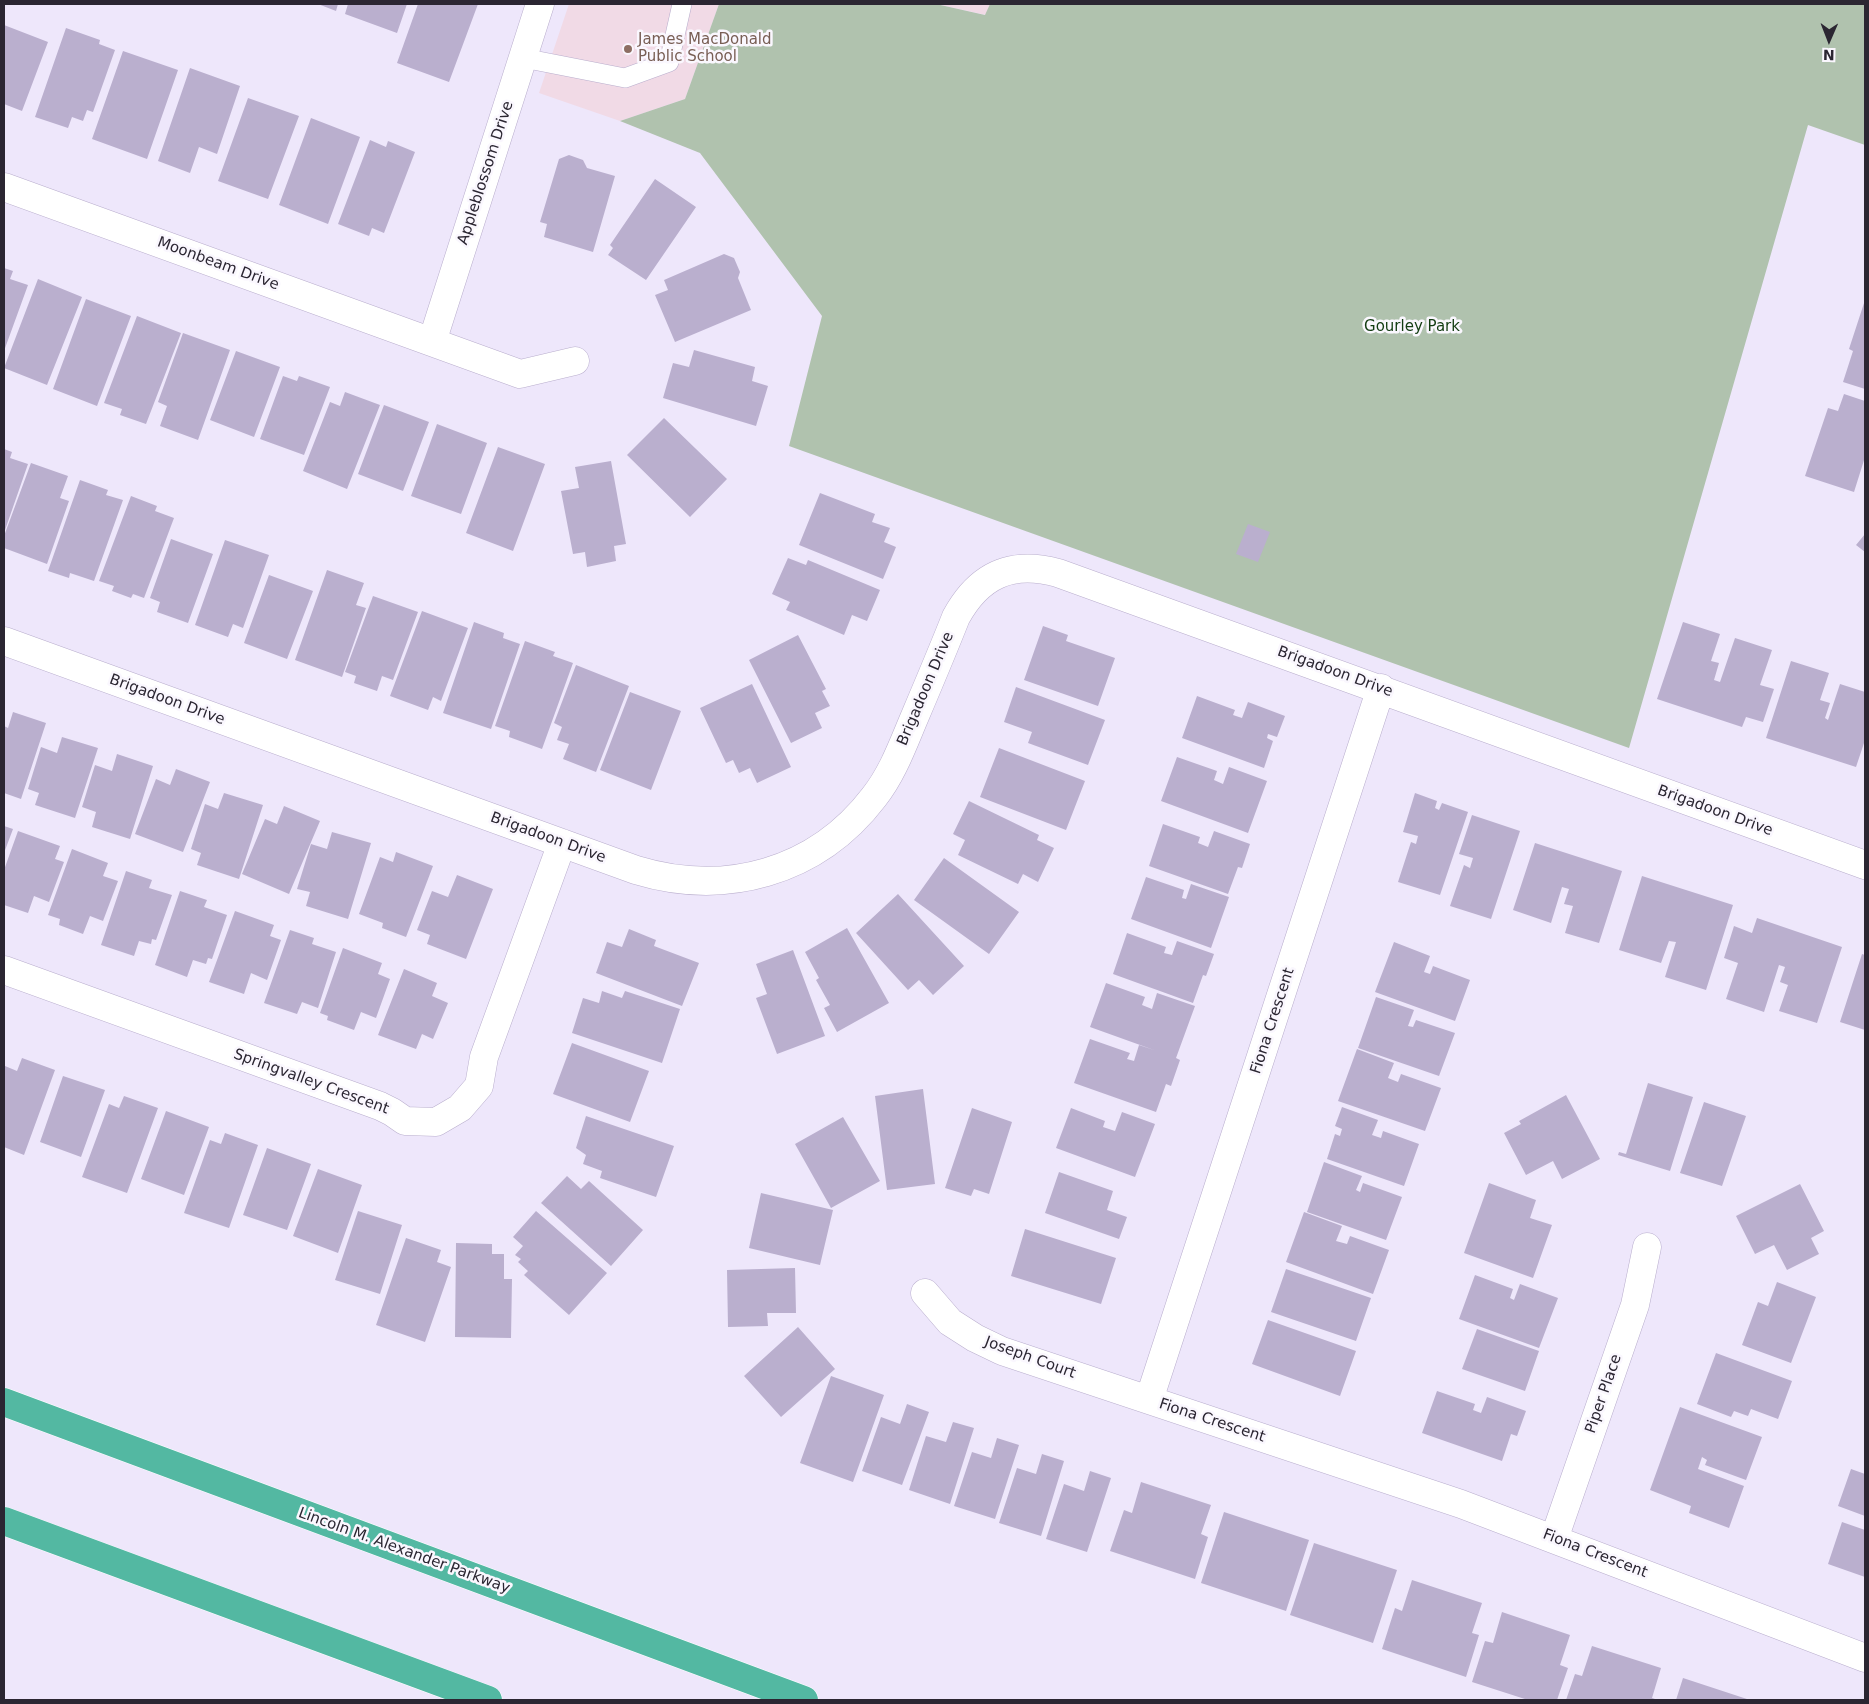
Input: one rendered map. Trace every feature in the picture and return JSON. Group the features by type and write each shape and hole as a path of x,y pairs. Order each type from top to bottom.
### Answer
{"highway":[{"name":"Lincoln M. Alexander Parkway","path":"4,1402 804,1700"},
{"path":"4,1521 488,1700"}],"street":[{"name":"Appleblossom Drive","path":"432,342 540,4"},
{"name":"Moonbeam Drive","path":"4,187 520,374 575,361"},
{"name":"Brigadoon Drive","path":"4,641 654,876 696,882 730,880 773,871 797,861 841,833 859,816 875,797 899,755 956,618 969,596 991,578 1015,569 1036,568 1058,573 1381,688 1532,745 1865,864"},
{"name":"Fiona Crescent","path":"1381,688 1150,1400 1461,1504 1865,1658"},
{"name":"Springvalley Crescent","path":"4,970 380,1106 405,1121 436,1122 460,1108 479,1086 484,1057 562,843"},
{"name":"Piper Place","path":"1554,1539 1635,1305 1647,1247"},
{"name":"Joseph Court","path":"925,1293 950,1322 984,1343 1020,1358 1150,1400"}],"lane":[{"path":"522,58 625,78 669,62 682,4"}],"shaded area":[{"name":"James MacDonald Public School","path":"569,4 719,4 685,99 620,121 539,93"},
{"path":"936,4 990,4 986,15"}],"green space":[{"name":"Gourley Park","path":"719,4 936,4 985,15 990,4 1865,4 1865,145 1808,125 1629,748 789,446 822,316 700,153 620,121 685,99"}],"building":[{"path":"318,4 338,4 336,11"},
{"path":"348,4 407,4 397,33 345,14"},
{"path":"418,4 478,4 449,82 397,63"},
{"path":"4,25 48,42 22,111 4,104"},
{"path":"66,28 100,40 99,44 115,50 93,112 87,110 83,121 72,117 68,128 35,117"},
{"path":"123,51 178,70 147,159 92,139"},
{"path":"190,68 240,86 217,154 199,147 190,173 158,161"},
{"path":"248,98 299,116 268,199 218,181"},
{"path":"311,118 360,137 328,224 279,205"},
{"path":"370,140 386,147 388,141 415,152 384,233 372,228 369,236 338,224"},
{"path":"569,155 583,160 587,168 615,176 593,252 544,237 547,224 540,222 559,159"},
{"path":"655,179 696,207 646,280 608,255 613,248 610,245"},
{"path":"724,254 734,258 740,272 738,278 751,310 675,342 655,295 668,290 664,280"},
{"path":"4,268 13,271 10,279 28,285 4,351"},
{"path":"38,279 82,297 47,385 4,368"},
{"path":"86,299 131,316 97,406 53,389"},
{"path":"1865,300 1865,389 1843,382 1853,351 1849,349"},
{"path":"137,316 181,333 146,424 120,415 122,409 104,403"},
{"path":"183,333 230,350 198,440 160,426 167,406 158,402"},
{"path":"694,350 755,367 752,381 768,386 756,426 663,398 673,363 689,367"},
{"path":"236,351 280,367 254,437 210,420"},
{"path":"283,376 297,381 299,376 330,387 304,455 260,439"},
{"path":"345,392 380,405 347,489 303,471 330,402 340,406"},
{"path":"1844,394 1865,401 1865,457 1854,492 1805,476 1828,408 1838,411"},
{"path":"384,405 429,422 403,491 358,474"},
{"path":"664,418 727,479 690,517 627,455"},
{"path":"437,424 487,443 461,514 411,496"},
{"path":"498,447 545,464 513,551 466,533"},
{"path":"4,449 12,452 10,458 28,464 4,533"},
{"path":"611,461 626,544 614,546 616,561 587,567 585,552 573,554 561,491 579,488 575,467"},
{"path":"31,463 68,476 60,498 69,501 47,564 4,548 4,536"},
{"path":"80,480 108,490 106,495 123,500 94,581 70,573 69,578 48,571"},
{"path":"820,493 875,514 872,522 890,528 884,542 896,547 883,579 799,545"},
{"path":"131,496 157,506 155,511 174,518 144,598 133,594 131,598 112,591 114,586 99,581"},
{"path":"1248,524 1270,532 1258,562 1236,554"},
{"path":"1865,534 1865,552 1856,545"},
{"path":"171,539 213,554 188,623 157,612 160,602 150,598"},
{"path":"225,540 269,555 243,628 233,624 228,637 195,625"},
{"path":"788,558 806,565 808,560 880,590 867,621 852,615 844,635 786,610 790,602 772,594"},
{"path":"327,570 364,583 356,605 366,608 342,677 295,660"},
{"path":"269,575 313,591 287,659 244,643"},
{"path":"373,596 418,612 393,680 382,676 377,691 354,683 356,676 345,672"},
{"path":"422,611 468,628 441,701 433,697 428,710 390,696"},
{"path":"474,622 504,633 503,638 520,644 491,729 443,713"},
{"path":"1683,622 1720,634 1711,661 1719,663 1714,680 1720,682 1735,638 1772,650 1760,685 1774,689 1763,722 1746,717 1742,727 1657,699"},
{"path":"1043,626 1068,635 1066,641 1115,658 1098,706 1024,680"},
{"path":"798,635 826,689 822,691 830,706 815,713 822,728 791,743 749,660"},
{"path":"525,641 555,652 553,656 573,663 542,749 509,737 510,731 495,726"},
{"path":"1791,661 1829,673 1820,700 1830,703 1825,718 1828,720 1840,684 1865,692 1865,740 1856,767 1766,738"},
{"path":"576,665 629,686 596,772 563,759 569,744 557,740 562,727 554,723"},
{"path":"752,684 791,767 757,783 750,768 739,773 733,760 726,763 700,708"},
{"path":"1016,687 1105,720 1088,765 1028,743 1032,732 1004,722"},
{"path":"630,692 681,711 651,790 600,770"},
{"path":"1197,696 1235,710 1233,715 1242,718 1248,702 1285,716 1277,737 1268,734 1267,738 1273,741 1264,768 1182,738"},
{"path":"13,712 46,723 21,799 4,793 4,726 8,728"},
{"path":"62,737 98,748 75,818 35,805 39,793 28,789 41,747 57,753"},
{"path":"999,748 1085,781 1066,830 980,797"},
{"path":"117,754 153,766 130,839 92,827 96,812 82,807 95,765 112,771"},
{"path":"1177,757 1217,771 1214,780 1223,784 1229,767 1267,781 1248,833 1161,801"},
{"path":"176,769 210,782 183,852 135,834 156,779 170,785"},
{"path":"224,793 263,805 239,879 197,865 201,853 191,849 205,804 218,809"},
{"path":"1415,793 1437,801 1435,808 1439,810 1442,803 1468,812 1440,895 1398,882 1411,842 1416,844 1418,836 1403,832"},
{"path":"969,801 1039,835 1037,840 1054,848 1038,882 1023,874 1018,884 958,855 965,840 953,834"},
{"path":"284,806 320,821 289,894 242,874 265,819 277,824"},
{"path":"1472,815 1520,831 1491,919 1450,906 1464,865 1470,868 1473,858 1459,854"},
{"path":"1163,824 1200,837 1198,843 1208,847 1214,831 1250,844 1242,868 1238,867 1228,894 1149,866"},
{"path":"4,826 13,829 4,853"},
{"path":"18,831 60,846 55,859 64,862 49,902 34,896 28,913 4,905 4,870"},
{"path":"332,832 371,843 348,919 306,906 310,892 297,889 311,844 327,849"},
{"path":"1535,843 1622,871 1599,943 1565,933 1573,906 1564,904 1569,889 1562,887 1551,923 1513,910"},
{"path":"72,849 108,863 103,876 118,881 103,921 90,916 83,934 59,925 60,919 48,915"},
{"path":"396,852 433,866 406,937 382,928 383,923 359,914 380,857 393,862"},
{"path":"944,858 1019,912 989,954 914,900"},
{"path":"126,871 152,880 149,888 172,895 156,940 152,939 151,944 139,941 134,956 101,945"},
{"path":"457,875 493,889 466,959 427,944 430,935 417,930 432,891 448,897"},
{"path":"1642,876 1733,905 1706,990 1665,977 1676,942 1669,941 1661,963 1619,950"},
{"path":"1146,877 1184,890 1182,898 1186,899 1191,884 1229,897 1211,948 1131,919"},
{"path":"180,891 207,900 204,907 227,915 212,959 208,958 206,964 193,960 187,977 155,965"},
{"path":"898,894 964,966 933,995 919,980 908,990 856,933"},
{"path":"235,911 274,925 270,936 281,940 267,980 251,973 244,994 209,982"},
{"path":"1757,918 1842,947 1817,1023 1779,1011 1788,985 1780,982 1785,967 1779,965 1764,1012 1726,999 1738,963 1724,958 1734,926 1752,933"},
{"path":"847,928 889,1003 837,1032 824,1008 830,1005 816,980 819,978 805,952"},
{"path":"629,929 656,940 654,946 699,963 682,1006 596,973 607,942 622,947"},
{"path":"290,930 314,938 312,944 336,952 318,1008 302,1002 297,1014 264,1003"},
{"path":"1127,933 1166,947 1164,953 1172,955 1177,941 1214,954 1206,976 1203,975 1193,1003 1113,974"},
{"path":"1394,942 1430,956 1424,972 1430,974 1433,966 1470,980 1455,1021 1375,992"},
{"path":"343,948 382,963 378,974 390,979 376,1018 361,1012 354,1030 327,1020 328,1016 320,1013"},
{"path":"793,950 825,1036 777,1054 756,998 767,994 756,964"},
{"path":"1862,954 1865,955 1865,1030 1840,1022"},
{"path":"404,969 437,983 432,996 448,1003 433,1039 422,1034 416,1049 378,1035"},
{"path":"1106,983 1145,997 1142,1005 1152,1009 1157,993 1195,1006 1176,1058 1180,1060 1171,1086 1166,1084 1156,1112 1074,1083 1090,1039 1130,1053 1127,1059 1134,1061 1139,1045 1154,1050 1090,1027"},
{"path":"602,991 622,998 625,991 680,1009 662,1063 572,1033 583,998 599,1003"},
{"path":"1376,997 1414,1010 1408,1026 1413,1027 1416,1020 1455,1033 1439,1076 1358,1048"},
{"path":"572,1043 649,1071 630,1122 553,1094"},
{"path":"1357,1049 1394,1063 1388,1078 1398,1082 1401,1074 1441,1088 1425,1131 1338,1101"},
{"path":"22,1058 55,1070 24,1155 4,1147 5,1066 17,1071"},
{"path":"63,1076 105,1090 81,1157 40,1142"},
{"path":"1648,1083 1693,1097 1670,1171 1618,1155 1619,1152 1626,1154"},
{"path":"923,1089 935,1184 887,1190 875,1096"},
{"path":"1566,1095 1600,1159 1562,1179 1553,1161 1526,1175 1504,1133 1521,1124 1519,1121"},
{"path":"124,1096 158,1108 127,1193 82,1177 109,1104 119,1108"},
{"path":"1704,1102 1746,1116 1722,1186 1680,1173"},
{"path":"1342,1107 1378,1120 1372,1135 1381,1138 1383,1131 1419,1144 1404,1186 1327,1159 1335,1134 1340,1136 1342,1129 1335,1126"},
{"path":"972,1108 1012,1122 989,1194 974,1189 971,1196 945,1188"},
{"path":"1071,1108 1105,1121 1103,1127 1115,1131 1122,1112 1155,1124 1135,1177 1056,1148"},
{"path":"166,1111 209,1127 184,1195 141,1179"},
{"path":"586,1116 674,1146 656,1197 600,1178 602,1171 583,1164 586,1155 576,1148"},
{"path":"843,1117 880,1181 831,1208 795,1144"},
{"path":"225,1133 258,1145 229,1228 184,1213 210,1140 221,1144"},
{"path":"267,1148 311,1164 287,1230 243,1215"},
{"path":"1324,1162 1362,1176 1356,1190 1360,1192 1363,1183 1402,1197 1386,1240 1307,1212"},
{"path":"318,1169 362,1185 338,1253 293,1236"},
{"path":"1059,1172 1113,1191 1107,1210 1127,1217 1119,1239 1045,1213"},
{"path":"567,1176 581,1189 589,1181 643,1230 611,1266 541,1203"},
{"path":"1489,1183 1536,1200 1530,1218 1552,1225 1533,1278 1464,1253"},
{"path":"1800,1184 1824,1231 1811,1238 1819,1254 1787,1270 1774,1245 1755,1254 1736,1216"},
{"path":"761,1193 833,1210 820,1265 749,1248"},
{"path":"358,1211 402,1225 380,1294 335,1280"},
{"path":"536,1211 607,1273 569,1315 524,1275 528,1271 518,1262 521,1259 515,1255 523,1246 513,1237"},
{"path":"1304,1212 1342,1226 1336,1241 1347,1244 1350,1236 1389,1250 1373,1294 1286,1262"},
{"path":"1025,1229 1116,1258 1101,1304 1011,1276"},
{"path":"406,1238 441,1250 437,1262 451,1267 425,1342 376,1325"},
{"path":"456,1243 492,1244 492,1254 504,1254 504,1279 512,1279 511,1338 455,1337"},
{"path":"795,1268 796,1313 767,1313 768,1326 728,1327 727,1270"},
{"path":"1286,1269 1371,1298 1356,1341 1271,1312"},
{"path":"1475,1275 1513,1289 1510,1298 1514,1300 1520,1284 1558,1298 1539,1348 1459,1319"},
{"path":"1777,1282 1816,1297 1791,1363 1742,1345 1758,1302 1768,1306"},
{"path":"1268,1320 1356,1351 1340,1396 1252,1364"},
{"path":"798,1327 835,1369 781,1417 744,1376"},
{"path":"1477,1329 1539,1351 1525,1391 1462,1369"},
{"path":"1716,1353 1792,1381 1778,1419 1751,1409 1748,1416 1734,1411 1731,1417 1697,1404"},
{"path":"831,1376 884,1395 853,1482 800,1463"},
{"path":"1437,1391 1475,1404 1473,1410 1481,1413 1487,1397 1526,1411 1517,1436 1511,1434 1502,1461 1422,1433"},
{"path":"907,1404 929,1412 902,1485 862,1471 881,1417 900,1424"},
{"path":"1680,1407 1762,1437 1746,1480 1705,1465 1707,1460 1702,1457 1698,1469 1744,1486 1729,1528 1689,1513 1691,1506 1650,1490"},
{"path":"953,1422 974,1428 950,1504 909,1490 926,1436 946,1442"},
{"path":"997,1438 1019,1445 995,1519 954,1506 972,1452 991,1458"},
{"path":"1042,1454 1064,1461 1041,1536 999,1523 1017,1468 1036,1474"},
{"path":"1851,1469 1865,1474 1865,1516 1838,1506"},
{"path":"1090,1471 1111,1478 1087,1552 1046,1539 1064,1484 1084,1491"},
{"path":"1141,1482 1211,1505 1201,1534 1208,1537 1195,1579 1110,1551 1124,1510 1132,1513"},
{"path":"1224,1512 1309,1540 1286,1611 1201,1583"},
{"path":"1842,1522 1865,1530 1865,1577 1828,1564"},
{"path":"1314,1543 1397,1570 1373,1643 1290,1615"},
{"path":"1412,1580 1482,1603 1472,1633 1479,1635 1466,1677 1382,1649 1395,1608 1402,1611"},
{"path":"1502,1612 1570,1635 1560,1665 1568,1668 1557,1700 1528,1700 1472,1682 1485,1641 1493,1643"},
{"path":"1592,1646 1661,1668 1652,1698 1658,1700 1566,1700 1575,1674 1582,1676"},
{"path":"1683,1678 1750,1700 1676,1700"}],"place":[{"name":"James MacDonald Public School","path":"628,49"}]}
